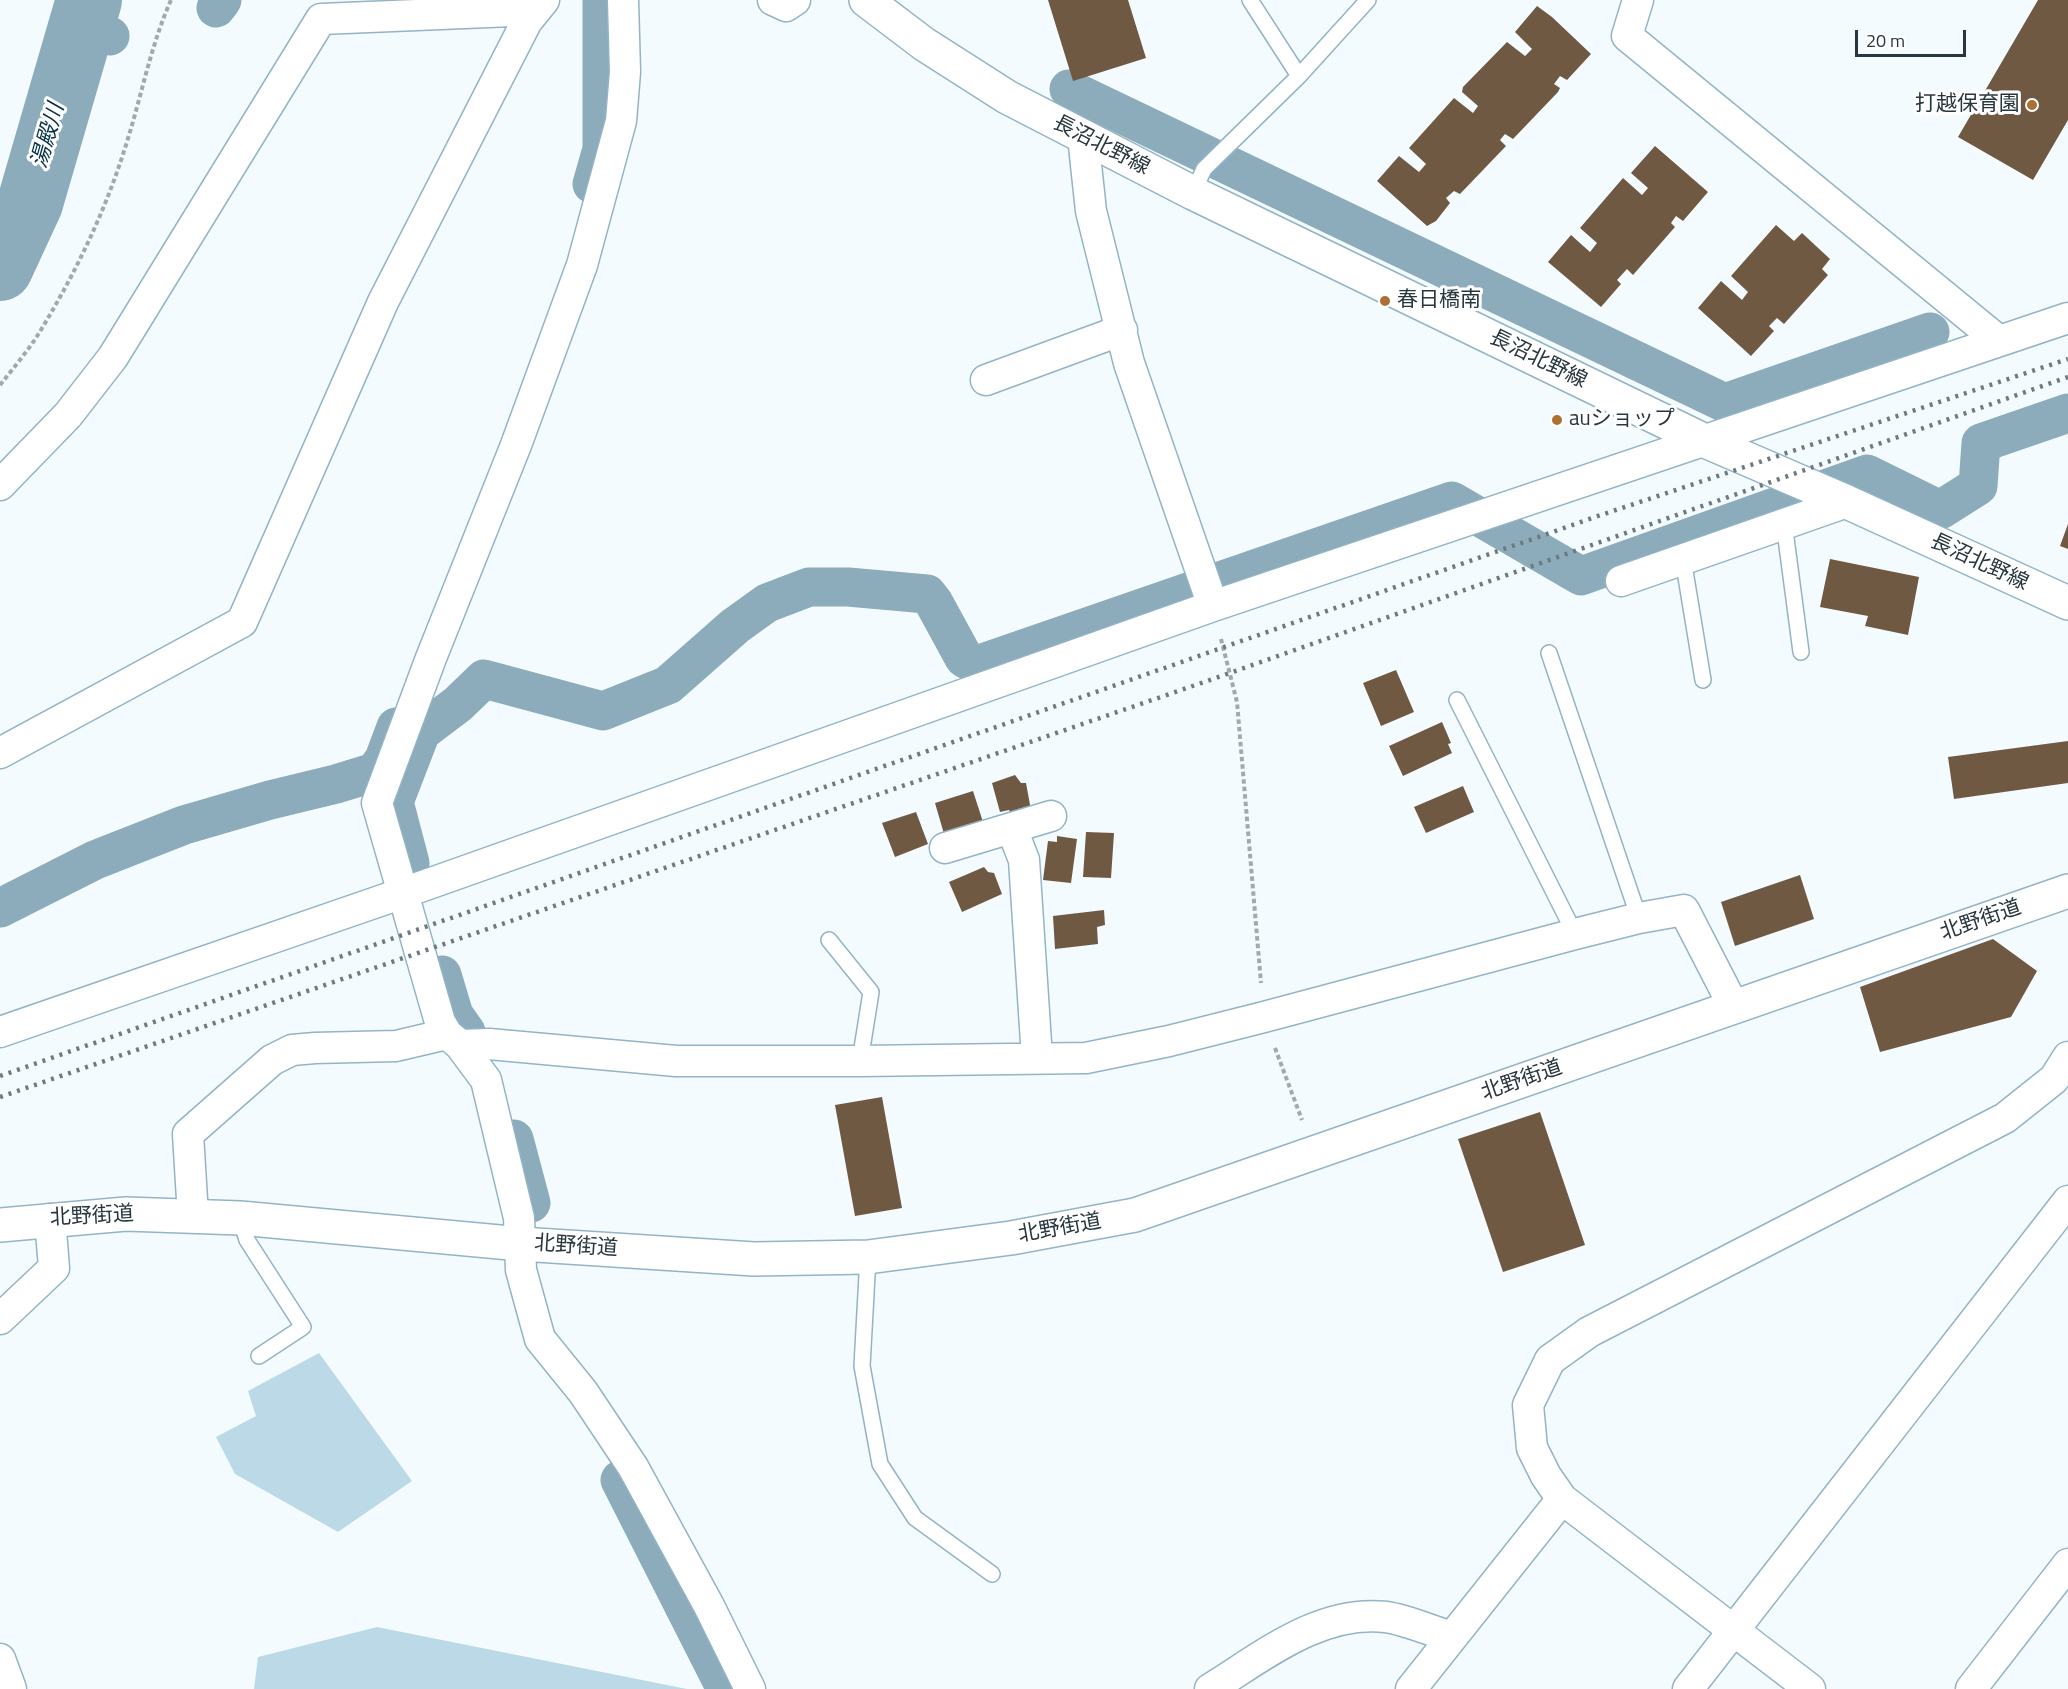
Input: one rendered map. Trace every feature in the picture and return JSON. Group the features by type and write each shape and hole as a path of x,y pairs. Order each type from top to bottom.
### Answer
{"main road":[{"name":"長沼北野線","path":"866,0 924,44 988,85 1193,193 1703,440 2068,603"},
{"name":"北野街道","path":"0,1225 126,1214 240,1218 521,1244 754,1259 868,1257 1011,1238 1136,1215 2068,891"}],"street":[{"path":"623,0 625,72 621,121 582,265 516,445 431,658 377,803 440,1022 486,1080 519,1218 521,1270 540,1339 584,1392 633,1467 709,1606 750,1689"},
{"path":"773,0 786,6 795,0"},
{"path":"1638,0 1627,36 1999,341"},
{"path":"0,485 68,415 113,357 321,19 540,5"},
{"path":"0,753 242,622 383,302 527,21 540,5"},
{"path":"1083,137 1091,211 1129,363 1213,606"},
{"path":"0,1032 403,893 1213,606 2068,318"},
{"path":"987,381 1122,330"},
{"path":"1621,580 1846,502"},
{"path":"945,848 1050,816"},
{"path":"1012,829 1024,860 1037,1058"},
{"path":"193,1216 188,1134 272,1060 292,1050 396,1046 454,1040 676,1060 861,1061 1086,1058 1169,1041 1575,934 1683,910 1734,1007"},
{"path":"1810,1689 1562,1499 1546,1476 1532,1448 1528,1405 1550,1360 1588,1332 2005,1118 2054,1079 2068,1057"},
{"path":"1688,1689 2068,1201"},
{"path":"0,1319 54,1268 50,1219"},
{"path":"1410,1689 1562,1499"},
{"path":"1971,1689 2068,1564"},
{"path":"1210,1689 1298,1635 1345,1619 1386,1617 1452,1637"},
{"path":"0,1659 11,1689"}],"lane":[{"path":"1250,0 1299,76"},
{"path":"1193,193 1204,169 1299,76 1368,0"},
{"path":"1784,523 1801,652"},
{"path":"1683,559 1702,680"},
{"path":"1549,653 1639,918"},
{"path":"1457,700 1575,934"},
{"path":"829,940 871,992 861,1061"},
{"path":"240,1218 247,1240 303,1328 259,1356"},
{"path":"868,1257 861,1366 880,1464 915,1518 992,1574"}],"path":[{"path":"0,385 34,340 70,279 101,216 125,148 171,0"},
{"path":"1213,606 1237,702 1264,1017 1315,1154"}],"shaded area":[{"path":"319,1353 412,1481 338,1532 235,1474 216,1437 256,1416 248,1391"},
{"path":"377,1627 687,1689 254,1689 258,1657"}],"building":[{"path":"1048,0 1128,0 1146,58 1073,81"},
{"path":"2038,0 2068,0 2068,120 2033,180 1958,137"},
{"path":"1537,6 1591,54 1567,80 1560,76 1554,84 1560,88 1558,92 1513,139 1505,134 1500,140 1506,146 1460,194 1454,191 1446,198 1450,203 1436,221 1427,226 1377,181 1399,156 1419,172 1426,164 1409,148 1454,98 1473,113 1478,106 1462,92 1463,87 1507,42 1525,56 1532,49 1515,32"},
{"path":"1655,146 1708,192 1683,221 1676,216 1671,223 1675,227 1633,275 1627,269 1617,280 1621,284 1601,307 1548,262 1571,235 1590,252 1597,243 1580,228 1623,178 1642,195 1648,188 1631,173"},
{"path":"1776,225 1794,241 1802,233 1830,259 1822,269 1828,275 1784,324 1777,318 1769,326 1774,331 1751,356 1698,308 1721,281 1742,300 1748,292 1731,276"},
{"path":"2068,524 2068,549 2060,546"},
{"path":"1830,559 1919,577 1908,635 1865,626 1868,616 1820,607"},
{"path":"1396,670 1414,712 1381,726 1363,683"},
{"path":"1442,722 1451,743 1448,744 1452,753 1403,776 1389,746"},
{"path":"2068,741 2068,783 1954,799 1948,757"},
{"path":"1015,775 1021,783 1026,783 1031,810 1013,817 1009,810 1000,812 992,783"},
{"path":"1463,786 1474,812 1426,833 1414,807"},
{"path":"973,791 983,822 944,834 935,803"},
{"path":"916,812 928,844 895,857 882,823"},
{"path":"1086,832 1114,833 1111,878 1083,877"},
{"path":"1057,836 1077,839 1071,883 1043,880 1048,841 1057,842"},
{"path":"984,867 988,872 994,873 1002,894 962,912 949,882"},
{"path":"1800,875 1814,919 1735,946 1721,902"},
{"path":"1104,910 1105,925 1097,927 1098,944 1055,949 1053,916"},
{"path":"1993,939 2037,971 2011,1017 1880,1052 1860,987"},
{"path":"882,1097 902,1208 855,1216 835,1105"},
{"path":"1540,1112 1585,1245 1503,1272 1458,1139"}],"waterway":[{"name":"湯殿川","path":"0,268 30,203 89,0"},
{"path":"216,8 222,0"},
{"path":"592,184 602,149 602,0"},
{"path":"82,27 110,36"},
{"path":"1069,89 1725,403 1930,332"},
{"path":"410,863 394,802 421,732 458,704 484,679 603,711 668,685 735,626 767,603 809,587 848,587 927,594 964,658 977,665 1452,501 1581,576 1867,474 1940,510 1978,486 1981,443 2068,413"},
{"path":"0,908 95,860 184,825 375,772 384,759 396,727"},
{"path":"442,975 454,1015 466,1032"},
{"path":"514,1139 531,1203"},
{"path":"620,1480 726,1689"}],"railway":[{"path":"0,1076 1601,515 2068,359"},
{"path":"0,1097 1187,688 2068,377"}],"place":[{"name":"打越保育園","path":"2032,105"},
{"name":"春日橋南","path":"1385,301"},
{"name":"auショップ","path":"1557,420"}]}
